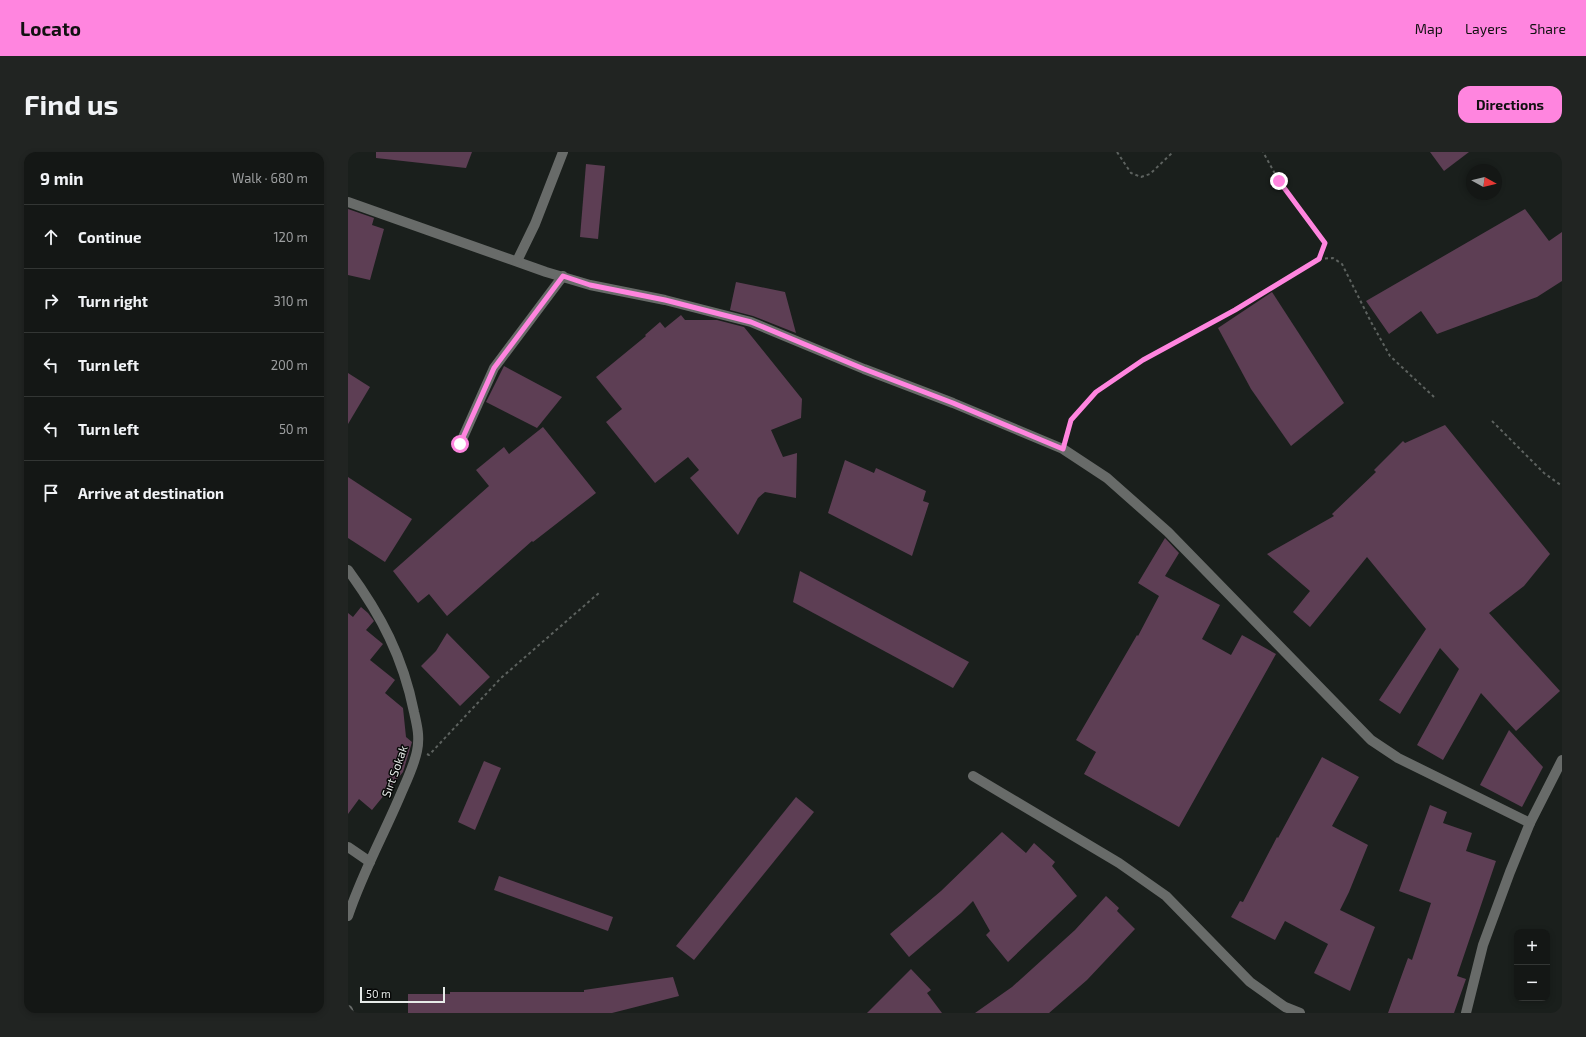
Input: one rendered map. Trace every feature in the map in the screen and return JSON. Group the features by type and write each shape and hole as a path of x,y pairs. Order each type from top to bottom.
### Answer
{"street":[{"path":"517,261 535,224 563,152"},
{"path":"348,202 590,285 665,300 751,322 1063,449 1107,478 1168,532 1371,740 1398,758 1530,823"},
{"path":"460,444 494,368 563,276"},
{"name":"Sırt Sokak","path":"348,570 372,603 391,638 409,688 418,735 417,751 388,826 356,891 348,916"},
{"path":"1466,1013 1483,945 1510,872 1530,823 1562,760"},
{"path":"973,776 1120,863 1166,896 1250,982 1285,1006 1300,1013"},
{"path":"348,847 370,862"}],"path":[{"path":"1117,152 1131,173 1141,177 1150,174 1173,152"},
{"path":"1263,152 1279,181 1325,243 1319,259"},
{"path":"1063,449 1071,420 1096,392 1143,360 1235,310 1319,259 1333,258 1342,264 1390,356 1434,397"},
{"path":"1492,422 1544,473 1562,486"},
{"path":"417,751 429,755 501,678 600,592"}],"building":[{"path":"376,152 472,152 466,168 376,158"},
{"path":"1430,152 1469,152 1444,171"},
{"path":"586,164 605,166 598,239 580,237"},
{"path":"348,209 374,218 372,225 384,229 370,280 348,275"},
{"path":"1525,209 1549,241 1562,232 1562,281 1537,297 1437,334 1421,311 1389,334 1366,301"},
{"path":"736,282 785,292 796,333 753,316 730,310"},
{"path":"1272,292 1344,403 1291,446 1251,389 1218,328"},
{"path":"681,315 685,320 717,320 744,327 802,399 801,418 771,430 783,457 797,453 796,498 765,492 758,498 738,535 690,478 699,470 688,457 655,483 606,422 622,409 596,377 646,336 645,335 660,322 665,328"},
{"path":"504,366 562,397 537,428 486,402"},
{"path":"348,373 370,387 348,424"},
{"path":"1445,425 1550,554 1524,586 1489,613 1560,691 1516,731 1481,693 1443,760 1417,745 1459,669 1440,648 1400,714 1379,700 1426,629 1367,557 1310,627 1293,612 1310,591 1267,554 1334,516 1332,514 1376,472 1374,470 1403,441 1405,443"},
{"path":"543,427 596,493 533,542 532,541 447,616 429,594 418,603 393,571 489,486 476,470 504,447 509,454"},
{"path":"845,460 874,473 876,468 926,491 923,501 929,503 912,556 828,513"},
{"path":"348,477 412,519 385,562 348,538"},
{"path":"1165,538 1179,553 1165,576 1220,605 1202,639 1231,655 1242,635 1276,654 1179,827 1084,774 1096,752 1076,740 1137,635 1138,636 1159,596 1138,583"},
{"path":"800,571 969,662 953,688 793,602"},
{"path":"361,607 374,621 366,630 383,644 370,660 395,680 385,693 403,708 406,737 412,742 403,772 372,810 359,799 348,814 348,613 353,617"},
{"path":"447,633 490,677 460,706 421,666 436,651"},
{"path":"1509,730 1543,767 1522,807 1480,785"},
{"path":"1322,757 1359,777 1332,826 1368,845 1340,910 1375,927 1350,991 1314,973 1328,944 1285,921 1275,940 1231,917 1240,901 1243,902 1277,837 1278,838"},
{"path":"484,761 501,768 475,830 458,822"},
{"path":"796,797 814,812 694,960 676,946"},
{"path":"1430,805 1447,812 1443,823 1472,833 1466,851 1496,861 1457,976 1466,979 1454,1013 1388,1013 1408,958 1412,960 1431,903 1399,891"},
{"path":"1002,832 1026,853 1034,843 1055,862 1052,866 1077,896 1008,962 986,935 990,931 973,901 909,957 890,934 941,891"},
{"path":"499,876 613,917 608,931 494,890"},
{"path":"1106,896 1119,908 1117,911 1135,929 1087,980 1049,1013 975,1013 1012,987 1075,930"},
{"path":"911,969 931,990 927,993 942,1013 867,1013"},
{"path":"673,977 679,996 612,1013 408,1013 408,994 450,994 450,992 584,992 584,990"}],"route":[{"path":"460,444 494,368 563,276 590,285 665,300 751,322 801,344 953,403 1063,449 1071,420 1096,392 1143,360 1235,310 1319,259 1325,243 1279,181"}]}
